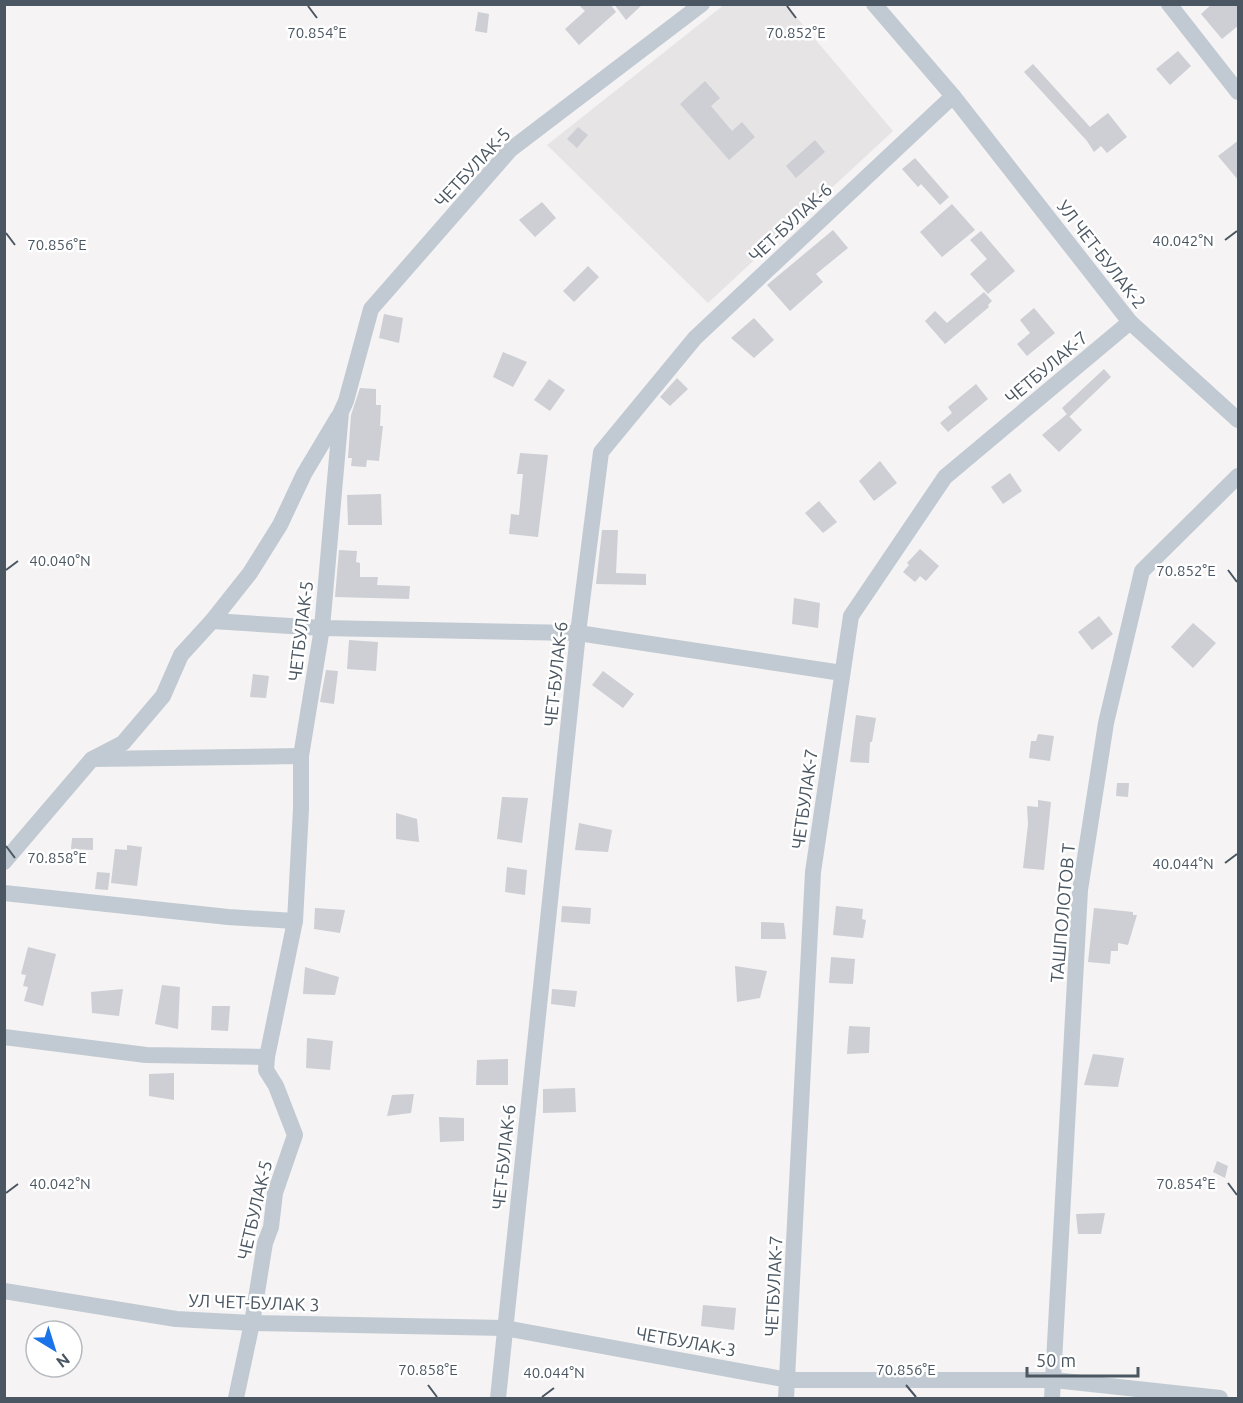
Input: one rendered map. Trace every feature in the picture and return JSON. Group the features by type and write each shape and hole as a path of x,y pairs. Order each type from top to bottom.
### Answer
{"street":[{"name":"ЧЕТБУЛАК-5","path":"236,1398 252,1323 265,1243 271,1227 275,1192 295,1135 276,1086 266,1070 267,1057 295,921 301,809 301,756 322,628 341,412 371,309 510,150 702,4"},
{"name":"УЛ ЧЕТ-БУЛАК-2","path":"874,4 952,96 1130,322 1239,420"},
{"path":"1169,4 1239,92"},
{"name":"ЧЕТ-БУЛАК-6","path":"498,1398 578,633 601,452 695,338 952,96"},
{"name":"ЧЕТБУЛАК-7","path":"786,1398 813,872 851,616 945,477 1130,322"},
{"path":"4,862 92,759 123,743 163,696 181,655 212,621 250,573 280,525 304,474 341,412"},
{"name":"ТАШПОЛОТОВ Т","path":"1052,1398 1080,890 1106,723 1142,572 1239,476"},
{"path":"212,621 322,628 578,633 842,673"},
{"path":"92,759 301,756"},
{"path":"4,893 228,917 295,921"},
{"path":"4,1037 146,1055 267,1057"},
{"name":"УЛ ЧЕТ-БУЛАК 3","path":"4,1291 176,1318 252,1323 505,1328"},
{"name":"ЧЕТБУЛАК-3","path":"505,1328 788,1380 1054,1380 1220,1398"}],"shaded area":[{"path":"725,4 786,5 893,131 708,303 547,145"}],"building":[{"path":"578,4 610,4 616,12 579,45 565,29 585,11"},
{"path":"614,4 643,4 626,20"},
{"path":"1212,4 1239,4 1239,25 1222,39 1201,14"},
{"path":"478,12 489,14 487,33 475,31"},
{"path":"1178,51 1191,66 1170,85 1156,69"},
{"path":"1033,64 1090,127 1108,113 1127,137 1107,153 1101,146 1094,152 1087,141 1024,72"},
{"path":"705,81 720,98 711,106 732,131 742,122 755,137 729,160 680,104"},
{"path":"578,127 588,135 577,148 567,139"},
{"path":"815,140 825,152 796,178 786,166"},
{"path":"1239,140 1239,181 1218,156"},
{"path":"915,158 949,197 940,205 921,184 918,187 902,169"},
{"path":"542,202 556,218 535,237 519,220"},
{"path":"952,204 975,230 942,257 920,232"},
{"path":"833,230 848,248 816,274 823,282 790,311 767,285"},
{"path":"981,231 1015,271 988,294 970,274 987,259 970,240"},
{"path":"588,266 599,277 574,302 563,291"},
{"path":"984,292 992,301 989,307 945,344 925,321 935,311 947,323"},
{"path":"1034,308 1055,333 1027,356 1017,344 1030,333 1020,320"},
{"path":"384,314 403,318 399,343 379,338"},
{"path":"754,318 774,340 754,358 731,338"},
{"path":"503,352 527,362 513,387 493,377"},
{"path":"1104,369 1111,377 1069,417 1062,408"},
{"path":"677,378 688,389 670,406 660,397"},
{"path":"549,379 565,390 550,411 534,400"},
{"path":"976,384 988,399 948,432 940,423 952,413 948,407"},
{"path":"360,388 376,389 376,405 381,405 380,426 383,426 379,461 367,460 366,467 351,466 352,458 348,458 351,415"},
{"path":"1067,414 1082,430 1059,452 1042,435"},
{"path":"520,453 548,455 538,537 509,534 511,514 519,515 523,474 517,474"},
{"path":"880,461 897,483 874,501 859,481"},
{"path":"1010,473 1022,491 1003,504 991,487"},
{"path":"381,494 382,525 348,525 347,495"},
{"path":"819,501 837,522 823,533 805,513"},
{"path":"602,530 618,530 616,573 646,574 646,585 596,584"},
{"path":"920,549 939,566 926,581 920,576 915,582 903,572 909,565 907,563"},
{"path":"339,550 357,551 356,562 360,563 360,577 378,577 377,585 410,586 409,599 335,597"},
{"path":"794,598 820,603 818,628 792,624"},
{"path":"1099,616 1113,634 1092,650 1078,632"},
{"path":"1193,623 1216,643 1193,668 1171,647"},
{"path":"349,640 378,642 376,671 347,669"},
{"path":"326,670 338,671 334,704 320,702"},
{"path":"603,671 634,694 623,708 592,685"},
{"path":"253,674 269,676 266,698 250,697"},
{"path":"856,715 876,718 872,742 870,742 869,763 850,762"},
{"path":"1038,734 1054,736 1050,761 1029,758 1031,741 1036,741"},
{"path":"1117,783 1129,783 1128,797 1116,796"},
{"path":"502,797 528,798 522,843 497,839"},
{"path":"1038,800 1051,802 1044,870 1023,868 1028,824 1027,806 1038,807"},
{"path":"396,813 417,819 419,842 396,839"},
{"path":"579,823 612,830 608,852 575,850"},
{"path":"72,838 93,838 93,850 71,849"},
{"path":"127,845 142,847 137,886 111,883 115,849 127,850"},
{"path":"507,867 527,870 525,895 505,892"},
{"path":"97,872 110,873 108,890 95,889"},
{"path":"562,906 591,908 590,924 561,922"},
{"path":"836,906 863,909 862,919 866,920 863,938 833,935"},
{"path":"315,908 345,910 340,933 314,929"},
{"path":"1094,908 1133,912 1133,915 1137,915 1128,945 1118,943 1118,951 1111,951 1110,964 1088,962"},
{"path":"761,922 784,923 786,939 761,939"},
{"path":"28,947 56,954 43,1006 24,1001 28,987 23,986 26,975 21,974"},
{"path":"831,957 855,959 853,984 829,983"},
{"path":"735,966 767,971 760,998 737,1002"},
{"path":"305,967 339,977 335,995 303,994"},
{"path":"162,985 180,987 178,1029 155,1024"},
{"path":"123,989 119,1016 92,1013 91,992"},
{"path":"552,989 577,991 575,1007 551,1004"},
{"path":"212,1006 230,1006 228,1031 211,1030"},
{"path":"849,1026 870,1027 869,1053 847,1054"},
{"path":"307,1038 333,1041 330,1070 306,1068"},
{"path":"1093,1054 1124,1058 1118,1087 1084,1085"},
{"path":"508,1059 508,1085 476,1085 477,1060"},
{"path":"174,1073 174,1100 149,1096 149,1074"},
{"path":"575,1088 576,1112 543,1113 543,1089"},
{"path":"414,1094 411,1113 387,1116 392,1095"},
{"path":"439,1117 464,1118 464,1141 440,1142"},
{"path":"1217,1161 1228,1166 1225,1178 1213,1172"},
{"path":"1105,1213 1101,1234 1078,1234 1076,1214"},
{"path":"703,1305 736,1308 734,1330 701,1326"}]}
